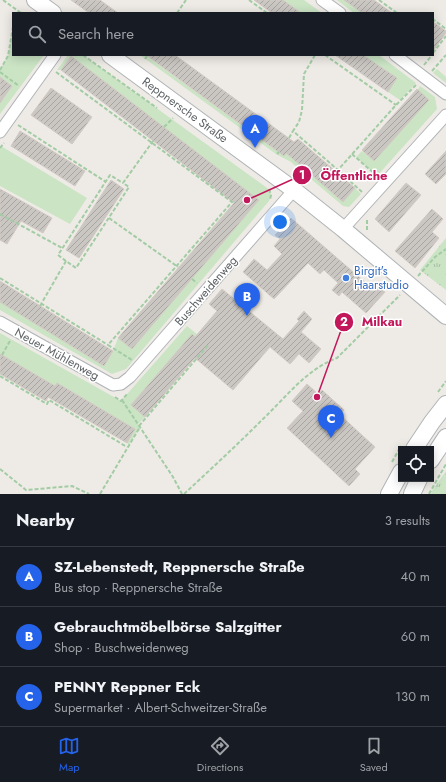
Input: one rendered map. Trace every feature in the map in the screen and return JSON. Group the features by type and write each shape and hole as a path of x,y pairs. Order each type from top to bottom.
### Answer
{"street":[{"path":"35,0 52,12"},
{"path":"322,0 339,12"},
{"path":"0,132 54,56"},
{"name":"Reppnersche Straße","path":"111,56 294,190 343,229 446,316"},
{"path":"396,56 446,94"},
{"path":"343,229 446,115"},
{"name":"Buschweidenweg","path":"114,385 121,384 130,377 294,190"},
{"name":"Neuer Mühlenweg","path":"0,322 114,385"},
{"path":"416,446 446,404"},
{"path":"434,455 446,437"},
{"path":"389,494 398,478"},
{"path":"412,494 418,482"}],"path":[{"path":"3,0 19,12"},
{"path":"178,12 186,0"},
{"path":"249,0 266,12"},
{"path":"379,0 396,12"},
{"path":"434,20 446,29"},
{"path":"12,33 8,56 0,71 20,86"},
{"path":"434,51 446,36"},
{"path":"431,72 446,55"},
{"path":"84,56 160,110"},
{"path":"289,138 299,122 302,110 304,74 314,56"},
{"path":"326,56 396,105"},
{"path":"424,66 431,56"},
{"path":"56,72 153,142 232,202 108,345"},
{"path":"338,170 396,105 418,83"},
{"path":"166,114 172,119"},
{"path":"17,124 106,182"},
{"path":"293,131 363,192"},
{"path":"123,183 153,142"},
{"path":"352,154 377,176"},
{"path":"110,175 123,183 129,187 76,268 58,256 110,175"},
{"path":"264,186 270,190 271,195 269,201"},
{"path":"0,214 62,248"},
{"path":"109,218 177,267"},
{"path":"367,218 367,230 373,235"},
{"path":"114,397 122,400 183,494 264,419 308,375 337,358 410,286 435,257 446,249"},
{"path":"40,305 66,261"},
{"path":"0,278 40,305 132,361 129,365"},
{"path":"192,279 198,284"},
{"path":"2,355 11,339"},
{"path":"100,494 140,426 209,344"},
{"path":"0,376 47,404 49,400 128,447"},
{"path":"122,400 132,388"},
{"path":"429,494 446,464"},
{"path":"0,469 26,490 72,486 89,494"}],"green space":[{"path":"283,0 304,0 321,12 300,12"},
{"path":"337,0 344,0 361,12 353,12"},
{"path":"12,33 12,56 43,56 0,114 0,103 12,86 0,77 0,70 8,56"},
{"path":"67,56 84,56 270,190 271,196 269,201 126,369 112,374 0,310 0,302 104,366 113,351 118,338 132,349 259,200 71,57 61,70 57,70"},
{"path":"141,56 146,56 284,156 286,153 343,202 355,188 361,194 349,207 343,206 291,162 276,154"},
{"path":"364,56 380,56 416,83 400,100 388,92 397,78"},
{"path":"437,69 446,77 446,83 433,73"},
{"path":"420,86 435,97 437,109 377,176 356,157 362,151 374,161"},
{"path":"1,146 87,198 70,224 0,186"},
{"path":"446,238 446,290 420,270"},
{"path":"187,326 208,343 206,346 192,335 132,405 145,417 138,424 140,427 129,445 127,443 135,429 57,383 55,386 0,354 0,333 121,401"},
{"path":"446,471 446,494 431,494 432,491"}],"building":[{"path":"71,0 100,0 117,12 88,12"},
{"path":"254,0 283,0 300,12 271,12"},
{"path":"344,0 374,0 391,12 361,12"},
{"path":"434,23 446,31 434,50"},
{"path":"71,56 259,200 132,349 118,338 234,203 61,70"},
{"path":"147,56 176,56 294,142 298,139 355,188 343,202 286,153 284,156"},
{"path":"336,56 364,56 397,78 388,92"},
{"path":"0,77 12,86 0,103"},
{"path":"51,88 92,117 72,144 31,115"},
{"path":"417,89 429,100 374,161 362,150"},
{"path":"20,131 85,171 75,186 11,146"},
{"path":"446,151 446,174 436,184 425,174"},
{"path":"111,180 124,189 79,258 66,250"},
{"path":"406,183 421,195 389,232 375,219"},
{"path":"0,189 52,218 43,233 21,221 7,244 0,240"},
{"path":"432,209 443,219 432,232 439,238 415,268 395,251"},
{"path":"291,218 374,290 378,286 385,292 366,313 342,292 339,296 332,290 338,283 324,270 320,274 308,263 274,299 243,272 254,259 267,270 282,254 274,246 280,239 275,235"},
{"path":"0,281 113,351 104,366 0,302"},
{"path":"222,289 283,339 299,321 297,319 304,311 312,319 301,332 321,349 309,363 299,354 290,364 270,347 233,390 195,358 145,417 131,405 192,334 195,337 217,311 209,304"},
{"path":"0,354 55,386 57,383 135,429 127,443 48,397 46,401 0,374"},
{"path":"307,384 318,394 322,390 344,410 339,414 375,447 355,469 360,474 349,486 287,428 303,411 292,401"}],"place":[{"name":"SZ-Lebenstedt, Reppnersche Straße","path":"255,148"},
{"name":"Öffentliche","path":"247,200"},
{"name":"Birgit's Haarstudio","path":"346,278"},
{"name":"Gebrauchtmöbelbörse Salzgitter","path":"247,316"},
{"name":"Milkau","path":"317,397"},
{"name":"PENNY Reppner Eck","path":"331,438"}]}
